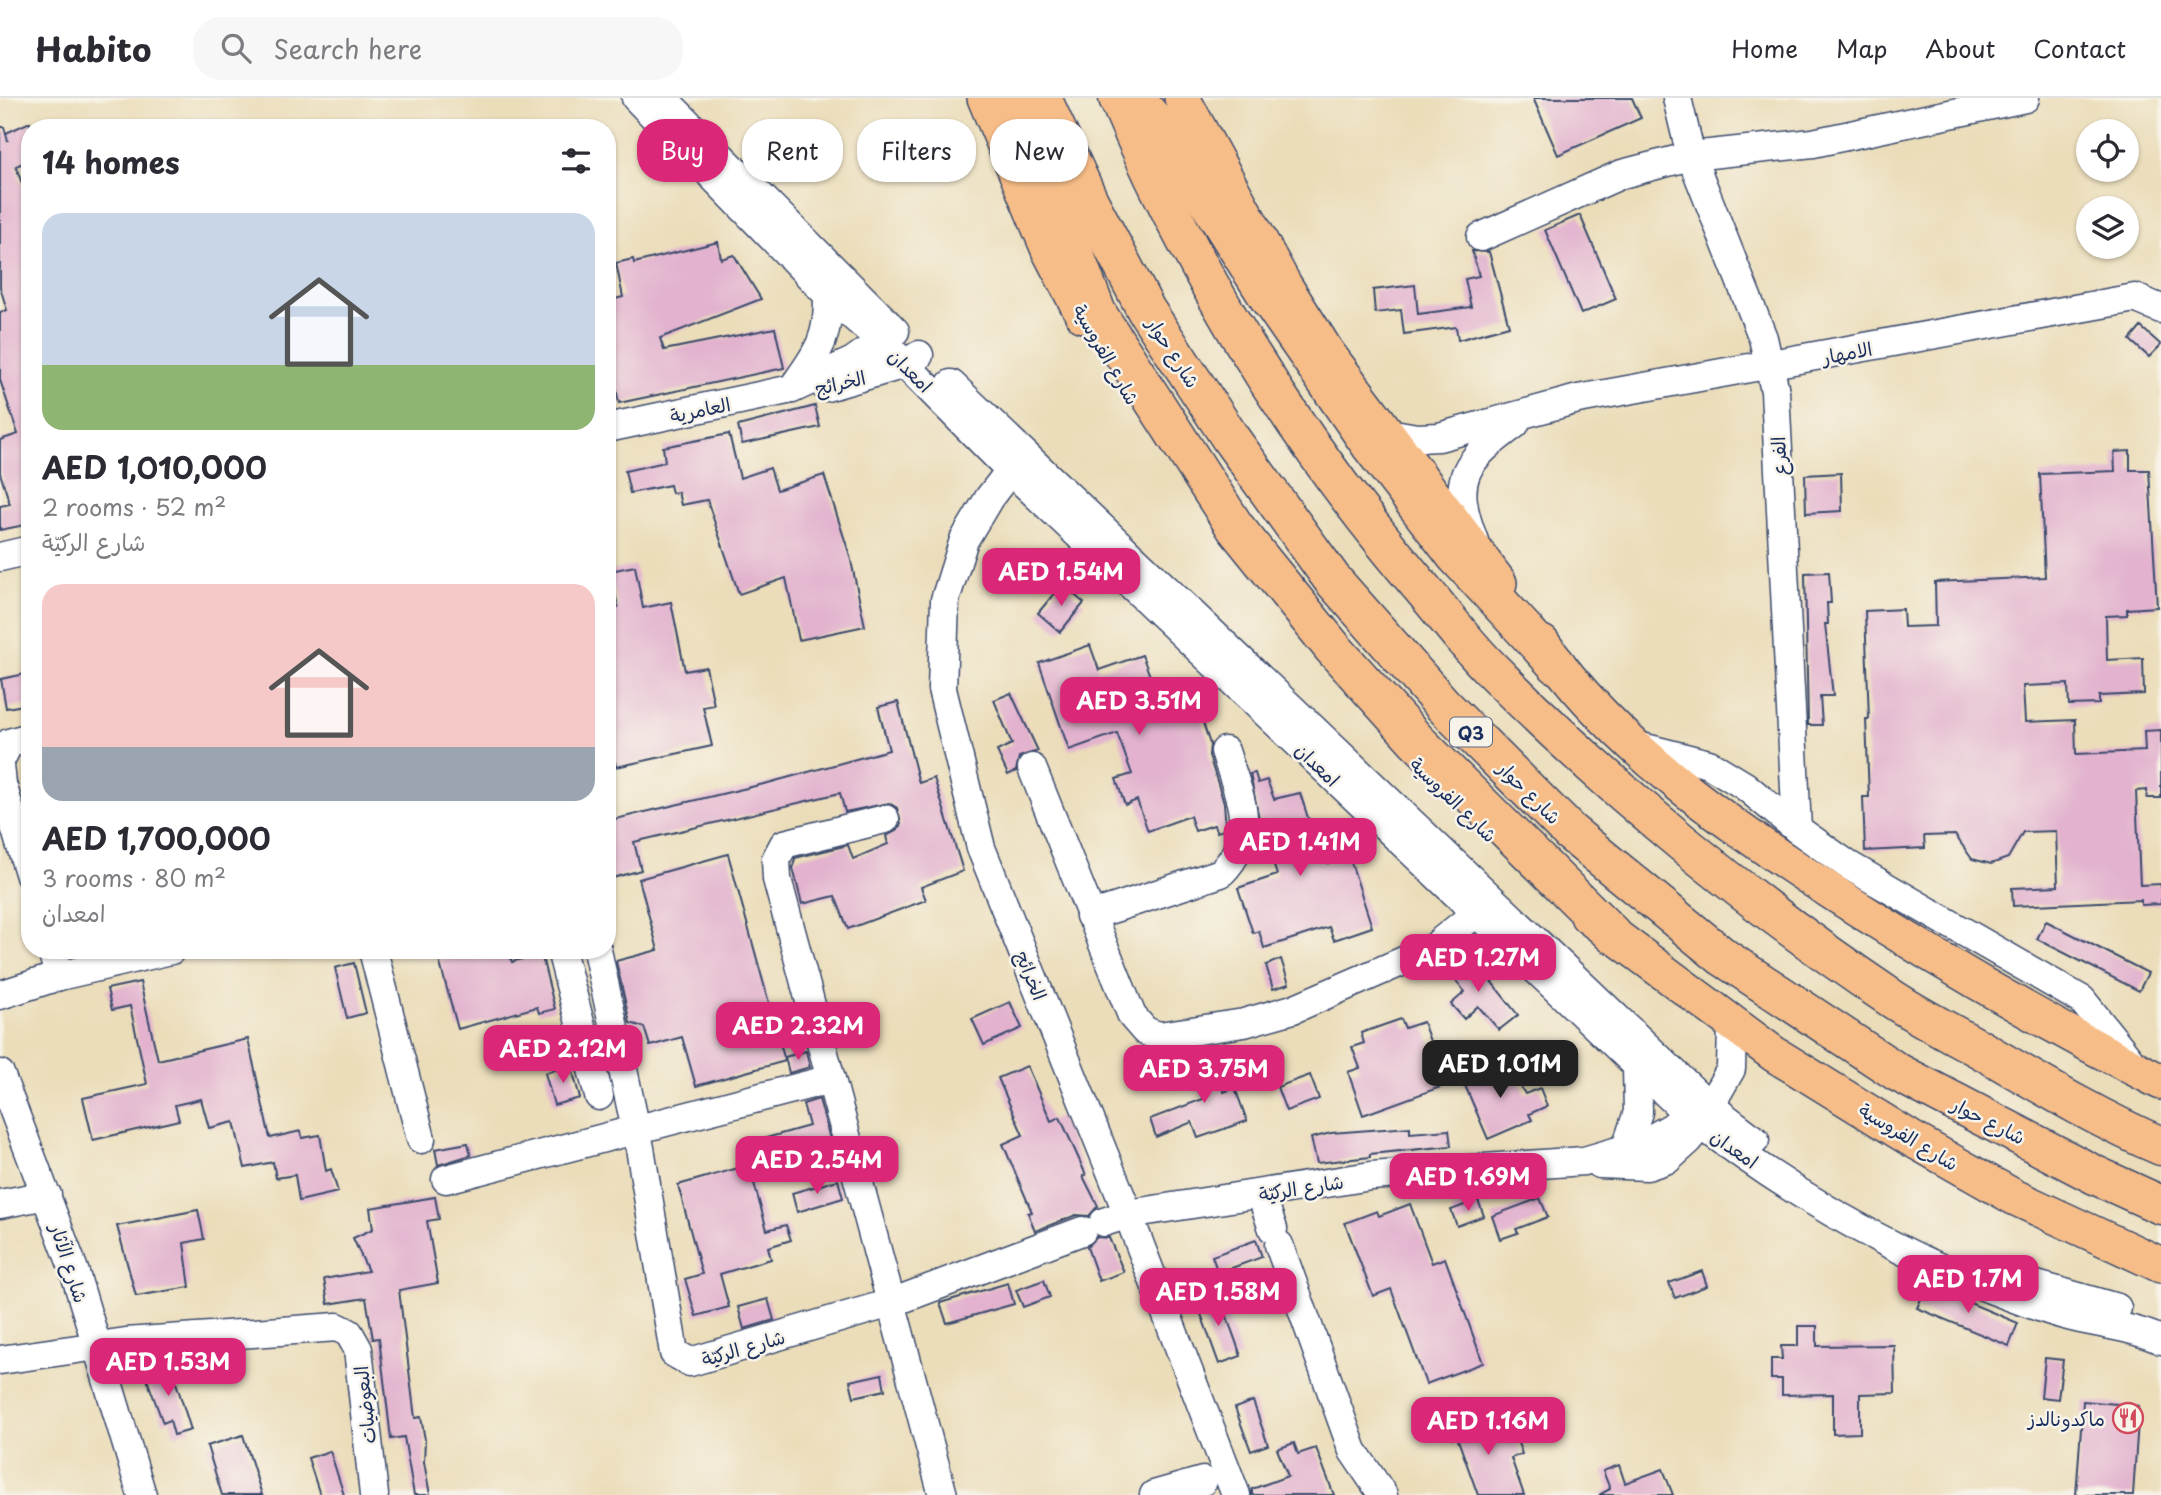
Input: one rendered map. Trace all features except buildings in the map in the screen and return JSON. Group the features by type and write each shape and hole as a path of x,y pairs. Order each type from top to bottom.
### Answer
{"highway":[{"path":"1015,98 1097,313 1235,527 1333,648 1416,740 1612,933"},
{"name":"شارع حوار","path":"1042,98 1089,201 1146,310 1231,439 1332,579 1443,705 1570,832 1723,957 1897,1072 2095,1175 2161,1205"},
{"path":"1118,98 1147,168 1202,272 1281,401 1379,538 1488,666 1618,787 1766,909 1890,998 2108,1123 2161,1146"},
{"path":"1135,98 1169,139 1270,300 1371,446 1455,555 1558,665"}],"main road":[{"name":"شارع الفروسية","path":"985,98 1049,250 1084,316 1196,499 1326,664 1392,740 1483,829 1547,885 1774,1054 1910,1138 2014,1197 2161,1265"},
{"path":"1182,98 1284,285 1327,353 1481,557 1558,665 1634,745 1742,834 1904,939 2051,1026 2149,1076"}],"street":[{"name":"امعدان","path":"636,98 828,295 889,336"},
{"name":"امعدان","path":"663,98 912,359 1475,914 1637,1067 1792,1168 1930,1243 1995,1272 2077,1298 2161,1318"},
{"name":"الفرع","path":"1677,98 1691,156 1763,338 1775,391 1797,830"},
{"path":"1481,237 1622,174 1691,156 1813,143 2025,98"},
{"path":"792,389 824,342 828,295"},
{"name":"الامهار","path":"1388,433 1417,438 1439,437 1531,411 1769,363 1820,357 2135,298 2161,309"},
{"name":"الخرائج","path":"792,389 853,361 889,336"},
{"name":"الخرائج","path":"792,389 832,386 912,359"},
{"name":"العامرية","path":"616,426 792,389"},
{"name":"الامهار","path":"1481,557 1465,519 1463,490 1466,469 1485,444 1531,411"},
{"name":"امعدان","path":"1016,461 1782,1181 1846,1220 1986,1287 2066,1316 2161,1340"},
{"name":"الخرائج","path":"1016,461 964,540 945,600 942,689 981,848 1105,1222 1236,1495"},
{"path":"0,557 21,552"},
{"path":"21,740 9,743 0,763 2,783 21,846"},
{"path":"1634,745 1709,764 1745,786 1797,830 1849,865 2082,1000 2149,1076"},
{"path":"1090,916 1221,873 1231,863 1238,854 1245,817 1225,751"},
{"path":"1032,768 1132,1016 1145,1031 1159,1037 1244,1023 1293,1009 1436,946 1475,914"},
{"path":"885,819 784,844 776,859 777,879 943,1495"},
{"path":"0,995 55,963 91,959"},
{"path":"376,959 421,1139"},
{"path":"563,959 599,1096"},
{"path":"599,959 636,1130"},
{"name":"شارع الركيّة","path":"1584,1161 1611,1167 1647,1166 1668,1159 1731,1069 1732,1024"},
{"path":"1731,1069 1774,1054"},
{"path":"1625,1151 1638,1112 1637,1067"},
{"name":"شارع الآثار","path":"0,1074 74,1270 95,1347 142,1495"},
{"path":"446,1179 831,1079"},
{"name":"شارع الركيّة","path":"636,1130 674,1353 681,1360 690,1362 891,1303 1105,1222 1371,1176 1584,1161 1625,1151 1659,1136 1705,1109"},
{"path":"1261,1194 1353,1451 1382,1495"},
{"path":"0,1204 47,1195"},
{"name":"البعوضيات","path":"0,1360 95,1347 337,1327 349,1333 358,1349 374,1495"},
{"path":"1154,1495 1203,1481"}],"place":[{"name":"ماكدونالدز","path":"2128,1418"}]}
